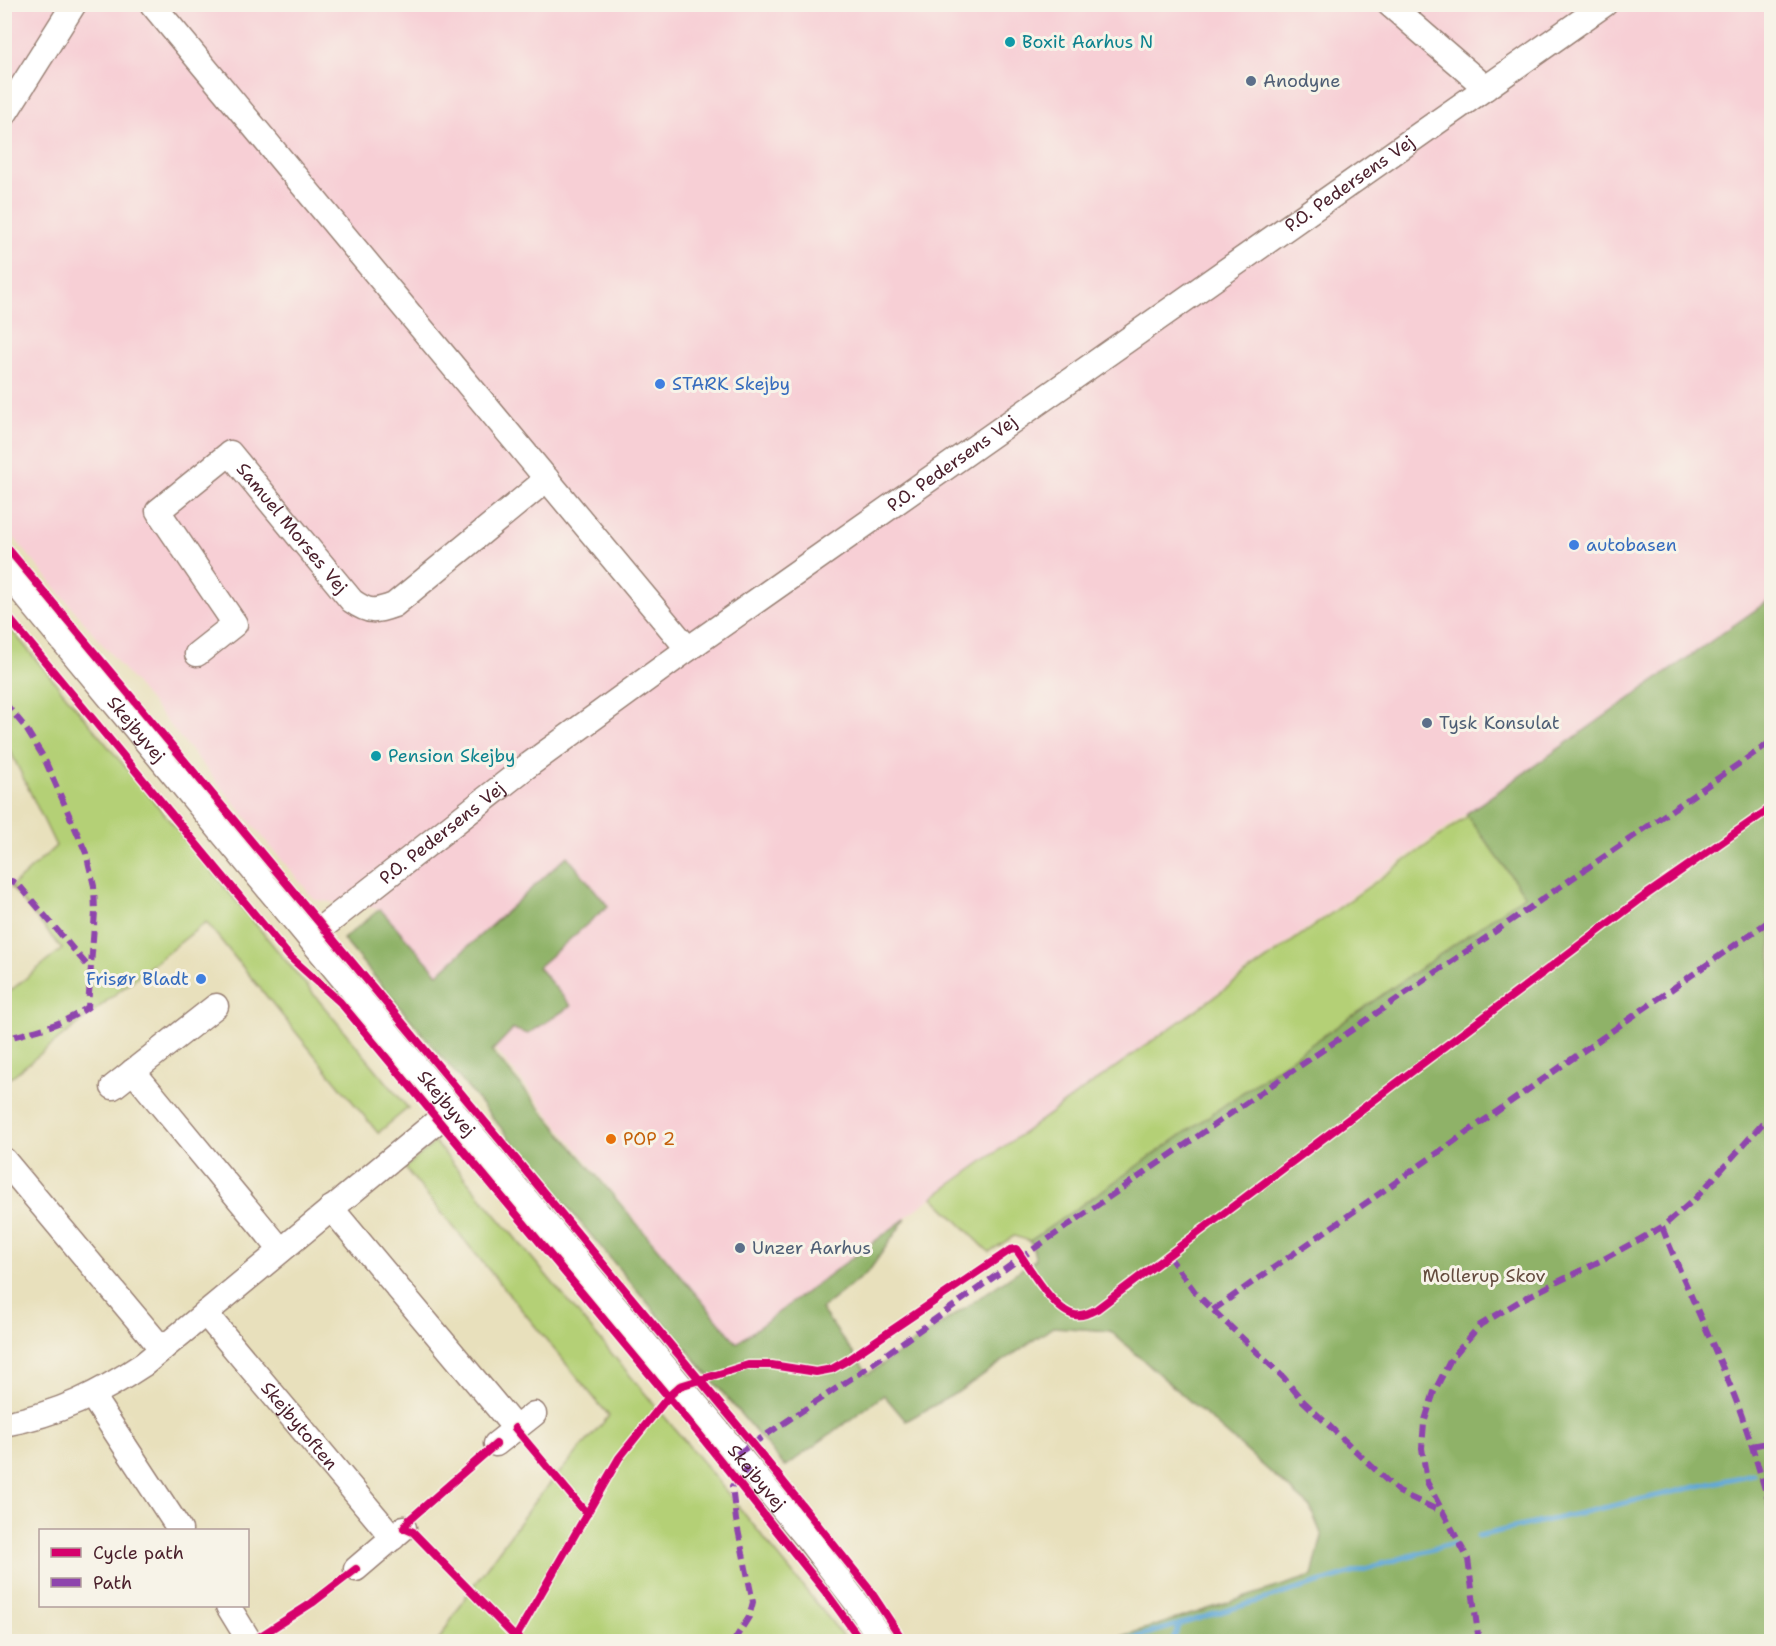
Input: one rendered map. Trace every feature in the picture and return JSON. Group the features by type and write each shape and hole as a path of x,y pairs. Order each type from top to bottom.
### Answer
{"street":[{"path":"4,115 74,4"},
{"path":"152,4 688,649"},
{"path":"1389,4 1486,88"},
{"name":"P.O. Pedersens Vej","path":"310,938 526,767 688,649 1605,4"},
{"name":"Samuel Morses Vej","path":"197,654 235,624 158,511 230,453 352,601 364,609 378,611 394,605 547,479"},
{"name":"Skejbyvej","path":"4,570 807,1538 883,1641"},
{"path":"113,1087 216,1006"},
{"path":"133,1071 281,1250"},
{"path":"4,1424 59,1410 92,1396 136,1369 452,1109"},
{"path":"4,1160 162,1349"},
{"path":"331,1208 515,1428"},
{"name":"Skejbytoften","path":"205,1313 399,1533 356,1569"},
{"path":"92,1396 179,1529"},
{"path":"496,1444 534,1413"},
{"path":"229,1607 250,1641"}],"shaded area":[{"path":"4,5 1771,5 1771,599 1466,814 933,1197 737,1343 380,909 315,900 5,527"}],"green space":[{"name":"Mollerup Skov","path":"1771,599 1771,1641 1107,1641 1312,1576 1322,1536 1310,1507 1110,1331 1053,1327 958,1392 906,1421 884,1395 785,1467 343,939 380,909 438,974 567,856 608,906 538,967 571,1006 528,1034 513,1029 492,1051 737,1343 906,1218 869,1271 821,1309 868,1374 1036,1259 1030,1241 1525,895 1466,814"},
{"path":"5,622 408,1108 378,1133 206,922 5,1082 5,995 62,949 11,887 56,846 5,740"},
{"path":"1468,816 1526,895 1030,1241 1014,1236 989,1252 933,1197"},
{"path":"435,1142 704,1464 847,1641 438,1641 468,1593 534,1502 609,1416 405,1168"}],"waterway":[{"path":"1478,1536 1753,1474"},
{"path":"1120,1642 1453,1543"},
{"path":"1172,1642 1180,1624"}],"marked path":[{"path":"4,702 25,727 44,758 86,853 94,886 95,912 88,1007 58,1023 4,1039"},
{"path":"737,1454 858,1374 1022,1257 1772,741"},
{"path":"4,881 12,881 19,885 91,970"},
{"path":"1213,1310 1772,919"},
{"path":"1479,1642 1468,1559 1427,1482 1422,1448 1424,1423 1434,1392 1451,1359 1480,1325 1523,1299 1662,1227 1696,1198 1772,1113"},
{"path":"1662,1227 1734,1395 1772,1513"},
{"path":"1168,1255 1195,1292 1284,1378 1303,1401 1399,1492 1444,1513"},
{"path":"1752,1446 1772,1442"},
{"path":"733,1642 749,1617 753,1602 736,1520 732,1486 748,1468"}],"cycle path":[{"path":"4,544 753,1444 869,1589 904,1642"},
{"path":"4,612 289,956 340,1002 700,1435 828,1595 862,1642"},
{"path":"513,1642 619,1458 668,1397 680,1386 748,1365 772,1365 816,1372 832,1369 1010,1250 1016,1249 1050,1297 1067,1312 1081,1315 1097,1309 1646,895 1772,807"},
{"path":"515,1428 587,1514"},
{"path":"496,1444 409,1520 404,1528 413,1532 515,1637 523,1642"},
{"path":"251,1642 312,1603 356,1569"}],"place":[{"name":"Boxit Aarhus N","path":"1010,42"},
{"name":"Anodyne","path":"1251,81"},
{"name":"STARK Skejby","path":"660,384"},
{"name":"autobasen","path":"1574,545"},
{"name":"Tysk Konsulat","path":"1427,723"},
{"name":"Pension Skejby","path":"376,756"},
{"name":"Frisør Bladt","path":"201,979"},
{"name":"POP 2","path":"611,1139"},
{"name":"Unzer Aarhus","path":"740,1248"}]}
